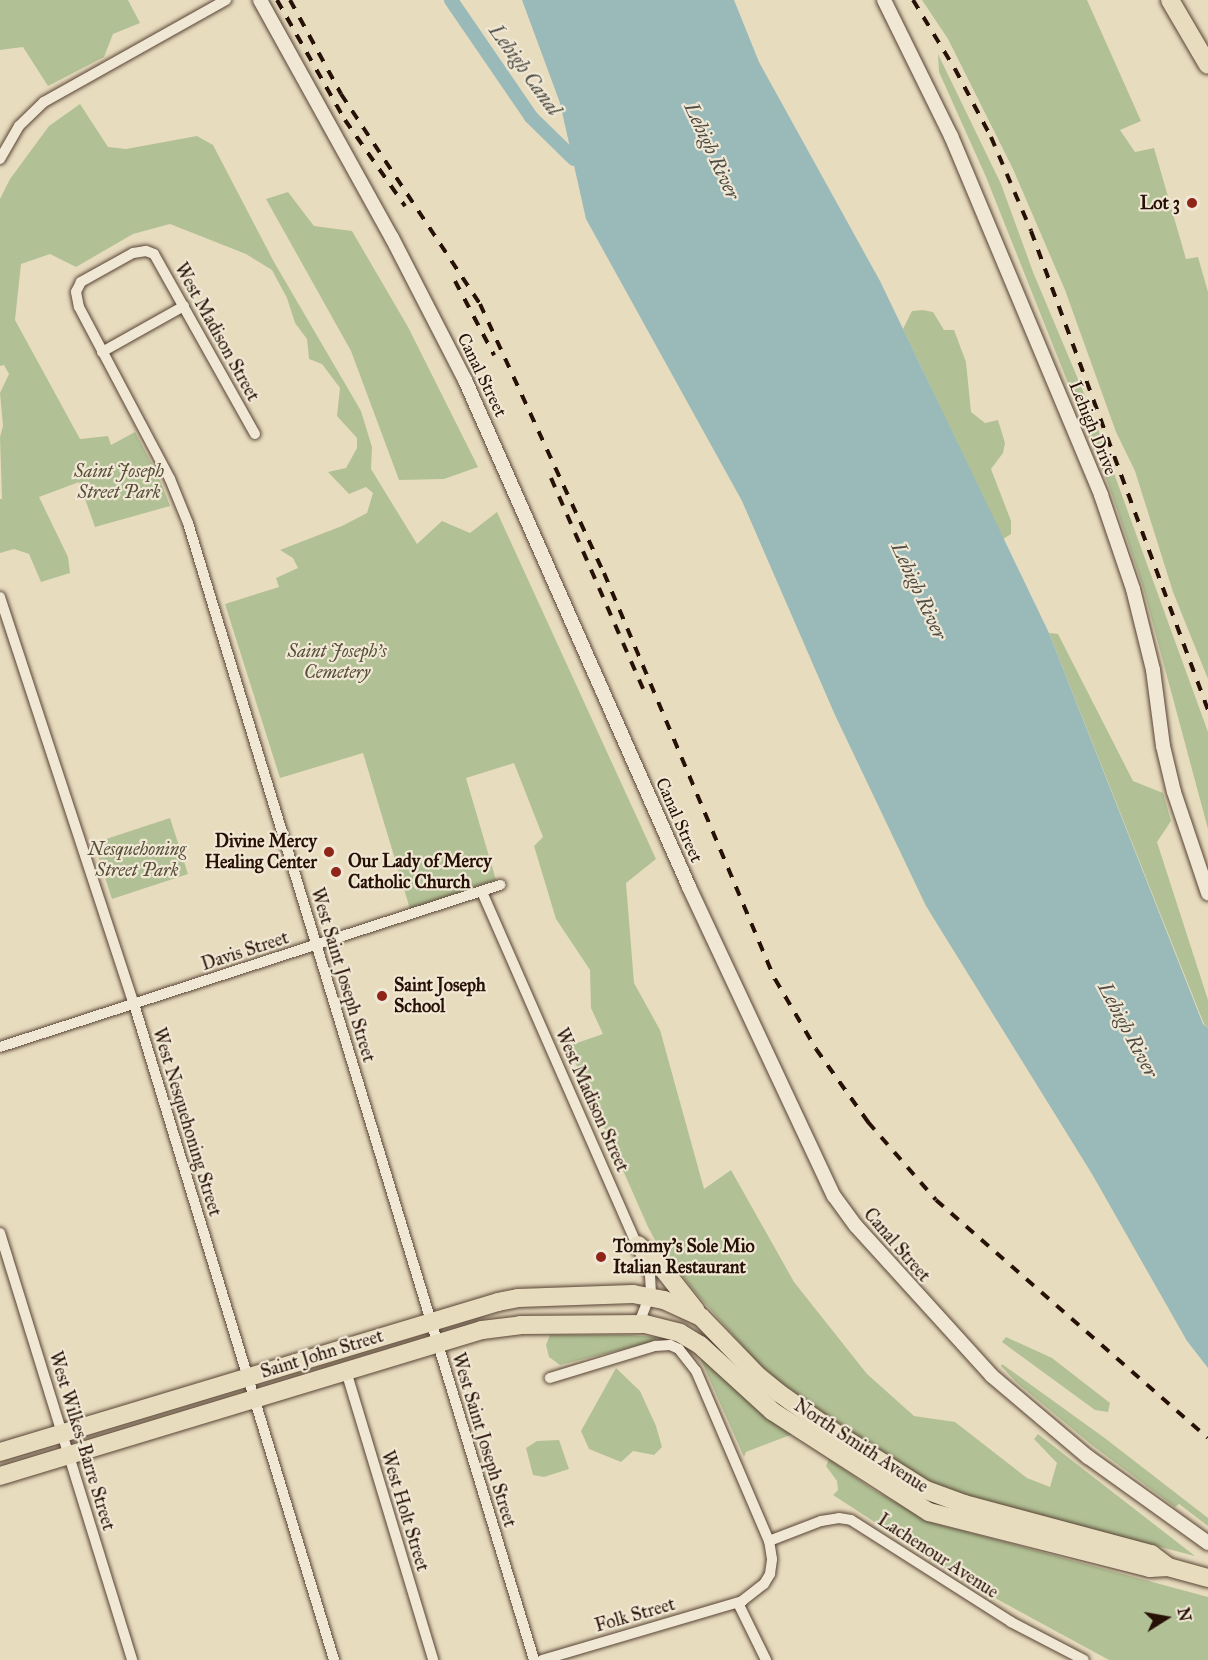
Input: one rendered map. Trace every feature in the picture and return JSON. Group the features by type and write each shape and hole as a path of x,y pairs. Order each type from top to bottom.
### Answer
{"main road":[{"path":"1170,0 1208,65"},
{"path":"638,1245 663,1269 701,1317"},
{"name":"Saint John Street","path":"0,1452 431,1321 512,1299 611,1294 650,1297"},
{"name":"North Smith Avenue","path":"650,1297 679,1305 701,1317 758,1376 779,1393 926,1490 964,1504 1151,1554 1168,1567"},
{"name":"Saint John Street","path":"0,1476 482,1330 512,1326 639,1324"},
{"name":"North Smith Avenue","path":"639,1324 680,1333 700,1345 772,1411 929,1512 1150,1568 1168,1567 1208,1578"}],"street":[{"path":"0,159 19,126 44,102 226,0"},
{"name":"Canal Street","path":"260,0 392,238 465,380 688,887 834,1196 856,1227 992,1376 1088,1457 1208,1544"},
{"name":"Lehigh Drive","path":"884,0 951,136 1101,495 1133,589 1153,670 1163,746 1174,792 1208,892"},
{"name":"West Madison Street","path":"146,251 156,256 255,434"},
{"name":"West Saint Joseph Street","path":"146,251 134,253 96,273 77,288 79,307 170,479 183,510 534,1660"},
{"path":"102,352 184,306"},
{"name":"West Nesquehoning Street","path":"0,597 134,1004 334,1660"},
{"name":"Davis Street","path":"0,1047 500,885"},
{"name":"West Madison Street","path":"482,892 651,1279 650,1297 639,1324"},
{"name":"West Wilkes-Barre Street","path":"0,1233 132,1660"},
{"path":"550,1378 655,1346 667,1345 679,1349 696,1371 769,1541 772,1559 768,1578 754,1594 738,1603 766,1660"},
{"name":"West Holt Street","path":"346,1371 433,1660"},
{"name":"Lachenour Avenue","path":"769,1541 821,1521 842,1518 851,1520 1011,1622 1084,1660"},
{"name":"Folk Street","path":"542,1660 738,1603"}],"green space":[{"path":"0,0 128,0 140,23 113,34 104,57 48,86 23,47 0,50"},
{"path":"922,0 1087,0 1141,121 1120,130 1135,152 1154,148 1186,259 1198,257 1208,292 1208,679 1173,592 1135,471 1116,432 1065,290 1013,169 948,39"},
{"path":"938,54 1001,184 1033,272 1091,410 1208,732 1208,829 1143,587 1109,486 986,177 939,72"},
{"path":"80,104 108,147 126,149 197,136 213,145 274,262 361,411 372,447 371,469 417,544 442,521 470,533 497,512 656,859 626,883 634,983 660,1030 704,1189 731,1170 794,1282 867,1374 914,1416 955,1422 1027,1478 1050,1487 1057,1463 1034,1439 1038,1434 1195,1556 946,1491 920,1479 780,1383 756,1361 696,1293 657,1244 648,1227 568,1046 603,1034 591,1008 590,970 556,919 534,846 543,837 514,763 466,778 496,880 410,909 363,753 280,778 225,604 279,587 276,578 298,568 293,558 280,550 342,526 367,513 373,493 366,487 349,494 328,472 346,468 357,448 357,438 337,416 340,388 322,364 309,359 307,339 295,323 287,298 272,270 246,254 170,224 133,234 76,267 50,254 21,264 15,320 80,439 108,436 111,445 135,432 158,475 170,506 95,527 79,482 39,497 68,557 70,573 41,582 29,554 14,549 0,553 0,499 2,499 0,437 3,426 0,393 9,374 4,365 0,366 0,199 10,179 49,126"},
{"path":"288,192 314,226 352,231 408,327 478,467 444,479 399,480 351,351 266,199"},
{"path":"912,311 933,312 944,330 954,330 966,362 971,412 985,423 998,420 1005,443 1003,453 991,469 1011,521 1011,534 1003,539 903,329"},
{"path":"1049,633 1058,634 1133,781 1163,793 1171,821 1157,842 1208,1000 1208,1028 1204,1024"},
{"name":"Nesquehoning Street Park","path":"170,818 188,874 112,899 94,843"},
{"path":"550,1335 656,1337 655,1341 560,1365 549,1357 546,1345"},
{"path":"1006,1337 1052,1358 1110,1403 1108,1412 1095,1410 1002,1342"},
{"path":"705,1357 793,1434 746,1452 744,1457 701,1360"},
{"path":"1002,1364 1106,1439 1208,1518 1208,1526 1179,1504 1175,1507 1093,1446 1016,1382 1001,1366"},
{"path":"616,1368 640,1391 656,1426 662,1447 654,1455 633,1451 621,1462 589,1449 581,1431"},
{"path":"559,1440 569,1469 544,1477 533,1475 526,1448 537,1441"},
{"path":"829,1459 872,1489 934,1523 1208,1597 1208,1660 1109,1660 973,1586 833,1495 838,1490 837,1481 826,1466"}],"water":[{"name":"Lehigh River","path":"522,0 734,0 759,62 880,281 1049,633 1203,1024 1208,1028 1208,1368 1187,1341 1092,1174 926,906 835,715 742,501 586,219 560,103"}],"waterway":[{"name":"Lehigh Canal","path":"451,0 531,117 574,159"}],"railway":[{"path":"277,0 345,120 405,206"},
{"path":"290,0 341,94 480,304 604,573 775,979 816,1049 868,1122 936,1200 1208,1438"},
{"path":"913,0 955,69 991,137 1031,231 1208,710"},
{"path":"455,281 494,355"},
{"path":"551,478 647,698"}],"place":[{"name":"Lot 3","path":"1192,203"},
{"name":"Divine Mercy Healing Center","path":"329,852"},
{"name":"Our Lady of Mercy Catholic Church","path":"336,872"},
{"name":"Saint Joseph School","path":"382,996"},
{"name":"Tommy's Sole Mio Italian Restaurant","path":"601,1257"}],"park label":[{"name":"Saint Joseph Street Park","path":"119,482"},
{"name":"Saint Joseph's Cemetery","path":"337,662"}]}
